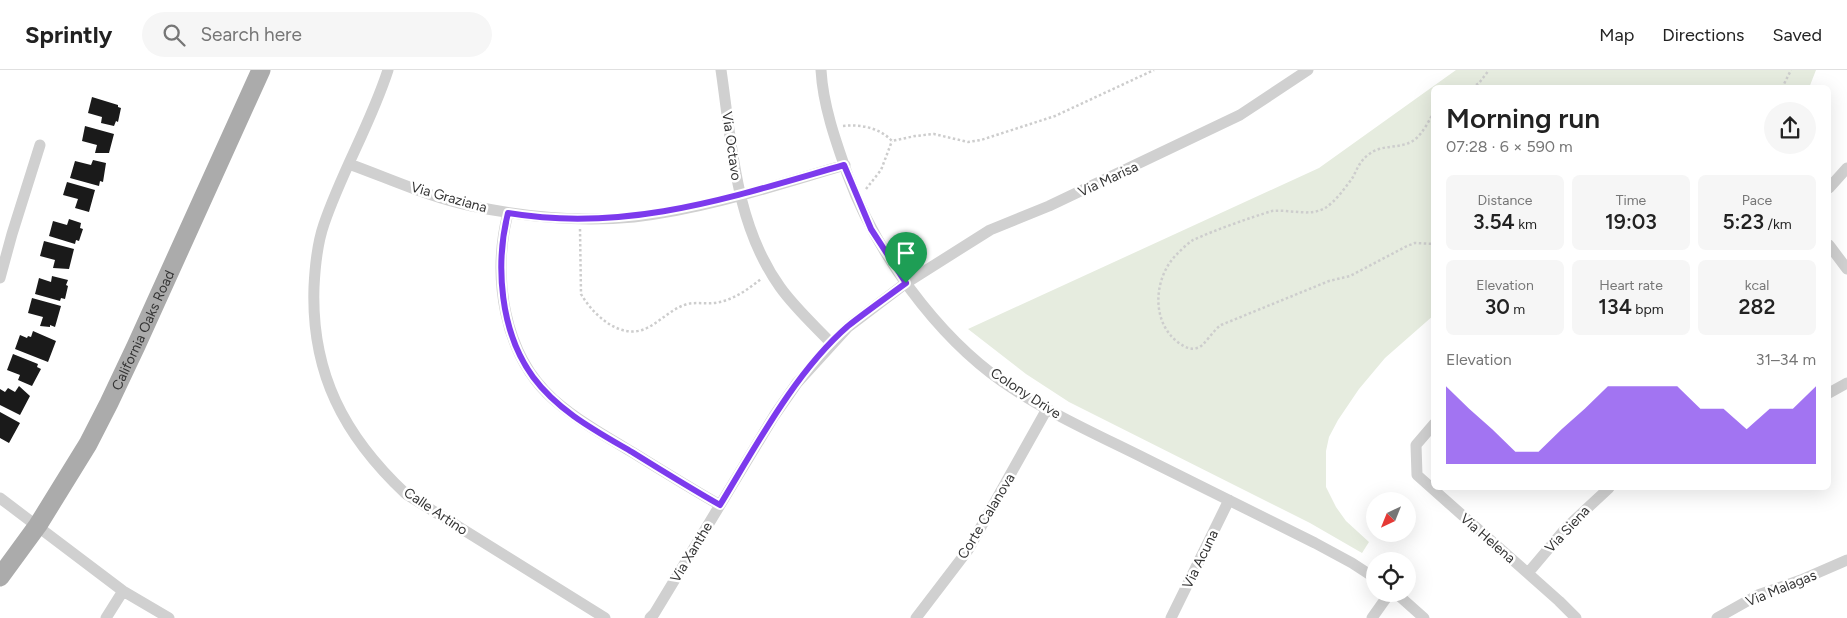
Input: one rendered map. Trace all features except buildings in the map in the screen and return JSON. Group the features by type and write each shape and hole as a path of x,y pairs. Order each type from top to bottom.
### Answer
{"main road":[{"name":"California Oaks Road","path":"0,577 38,525 88,444 136,346 261,70"}],"street":[{"name":"Calle Artino","path":"388,70 381,93 324,225 315,264 313,300 319,352 328,386 342,415 360,443 385,474 406,494 606,618"},
{"name":"Via Octavo","path":"721,70 740,195 744,213 754,240 770,272 798,309 832,344"},
{"name":"Colony Drive","path":"821,70 832,128 844,165 871,229 906,283 962,347 1002,381 1047,409 1316,543 1366,572"},
{"name":"Via Marisa","path":"906,283 990,230 1058,202 1240,115 1308,70"},
{"path":"0,278 40,145"},
{"name":"Via Graziana","path":"350,164 410,187 470,206 508,213 580,219 634,217 689,208 844,165"},
{"path":"1831,186 1847,168"},
{"path":"508,213 504,228 501,283 507,318 519,352 532,376 552,398 579,420 720,505"},
{"path":"1831,248 1847,268"},
{"name":"Via Xanthe","path":"650,618 774,416 797,384 848,327 906,283"},
{"path":"1831,391 1847,383"},
{"name":"Corte Calanova","path":"916,618 968,550 1047,409"},
{"name":"Via Helena","path":"1431,428 1416,446 1417,475 1431,487"},
{"name":"Via Helena","path":"1434,490 1576,618"},
{"name":"Via Siena","path":"1528,573 1566,528 1607,490"},
{"path":"0,498 123,591 169,618"},
{"name":"Via Acuna","path":"1171,618 1229,500"},
{"name":"Via Malagas","path":"1717,618 1758,596 1847,560"},
{"path":"106,618 123,591"},
{"path":"1372,618 1383,602"},
{"path":"1406,602 1424,618"}],"path":[{"path":"892,141 934,134 968,142 981,140 1055,116 1154,70"},
{"path":"1476,85 1489,70"},
{"path":"1784,85 1791,70"},
{"path":"1431,117 1423,131 1411,142 1382,148 1368,154 1362,160 1348,183 1325,208 1310,212 1272,211 1192,241 1176,255 1164,270 1157,305 1165,330 1183,346 1194,349 1201,347 1209,335 1221,325 1329,281 1350,276 1407,246 1415,243 1431,244"},
{"path":"832,128 856,125 886,134 892,141"},
{"path":"857,197 871,185 881,170 892,141"},
{"path":"580,219 581,294 586,303 603,320 614,327 630,332 646,329 674,309 688,304 726,301 740,295 770,272"}],"shaded area":[{"path":"1456,70 1816,70 1810,85 1435,85"},
{"path":"1431,88 1431,318 1385,358 1359,389 1338,420 1329,437 1326,451 1326,487 1336,507 1346,521 1366,539 1366,542 1369,542 1362,553 1310,523 1069,402 1026,374 968,329 1319,168"}],"route":[{"path":"844,165 871,229 906,283 848,327 821,354 774,416 720,505 579,420 552,398 532,376 519,352 507,318 501,283 504,228 508,213 580,219 634,217 689,208 844,165"}]}
